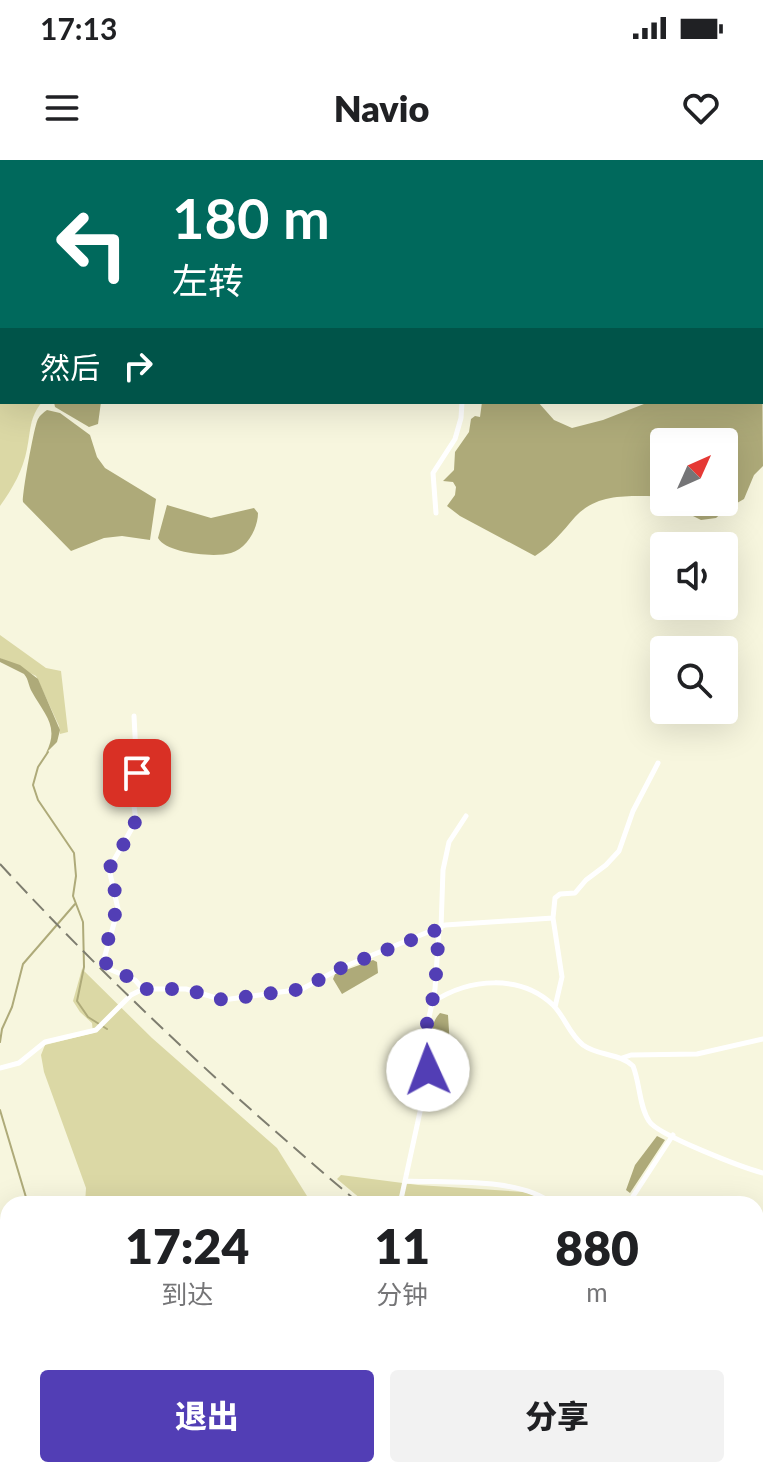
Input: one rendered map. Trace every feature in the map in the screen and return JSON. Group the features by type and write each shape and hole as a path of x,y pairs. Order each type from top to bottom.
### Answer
{"street":[{"path":"436,513 432,476 455,439 462,404"},
{"path":"134,716 137,773 132,791 136,821 109,869 118,909 104,959 109,969 135,980 143,989"},
{"path":"555,1007 562,977 553,918 555,898 560,894 575,893 622,847 633,811 658,763"},
{"path":"402,1196 425,1097 429,1063 427,1023 433,1002 443,870 449,842 466,816"},
{"path":"0,1068 19,1063 45,1042 96,1030 131,995 143,989 186,989 223,1000 302,989 341,968 449,924 553,918"},
{"path":"433,1002 453,990 476,983 527,989 555,1007 582,1044 595,1052 622,1058 635,1068 649,1121 719,1159 763,1173"},
{"path":"622,1058 631,1055 697,1054 763,1039"},
{"path":"633,1196 673,1135"},
{"path":"405,1181 510,1186 542,1196"}],"shaded area":[{"path":"0,404 41,404 33,419 20,472 0,506"},
{"path":"54,404 101,404 98,424 89,427"},
{"path":"482,404 540,404 554,420 572,428 644,404 762,404 763,466 754,475 744,499 738,502 738,428 650,428 650,496 617,497 595,503 584,509 535,556 447,506 455,495 456,487 453,482 443,481 454,470 455,452 469,432 471,419 480,417"},
{"path":"47,410 60,413 90,435 97,457 105,468 156,499 150,540 122,536 104,538 71,551 23,502 36,424"},
{"path":"167,505 211,518 254,508 258,513 254,531 237,551 191,553 170,547 158,538"},
{"path":"693,516 718,516 716,518 701,520"},
{"path":"0,635 46,668 61,671 68,732 60,734 36,676 0,658"},
{"path":"0,658 20,665 38,679 60,730 57,742 46,753 51,735 49,721 24,674 0,662"},
{"path":"373,960 377,962 378,973 342,994 333,979 335,974"},
{"path":"82,969 152,1038 277,1148 307,1196 86,1196 86,1188 44,1072 41,1055 45,1045 93,1033 92,1023 73,1001"},
{"path":"440,1013 448,1015 451,1063 446,1066 437,1062 432,1043 432,1030"},
{"path":"657,1136 665,1140 630,1193 626,1190 635,1165"},
{"path":"341,1175 418,1185 524,1192 536,1196 357,1196 337,1179"}],"waterway":[{"path":"48,752 38,767 33,785 38,800 74,853 76,876 73,896 83,922 84,967 77,1001 88,1017 107,1029"},
{"path":"0,1042 23,964 75,904"},
{"path":"0,1110 26,1196"}],"railway":[{"path":"0,864 174,1040 351,1196"}],"route":[{"path":"137,773 132,791 135,825 109,869 118,909 104,955 107,967 135,980 143,989 186,989 223,1000 308,987 341,968 439,929 435,989 427,1023 428,1070"}]}
